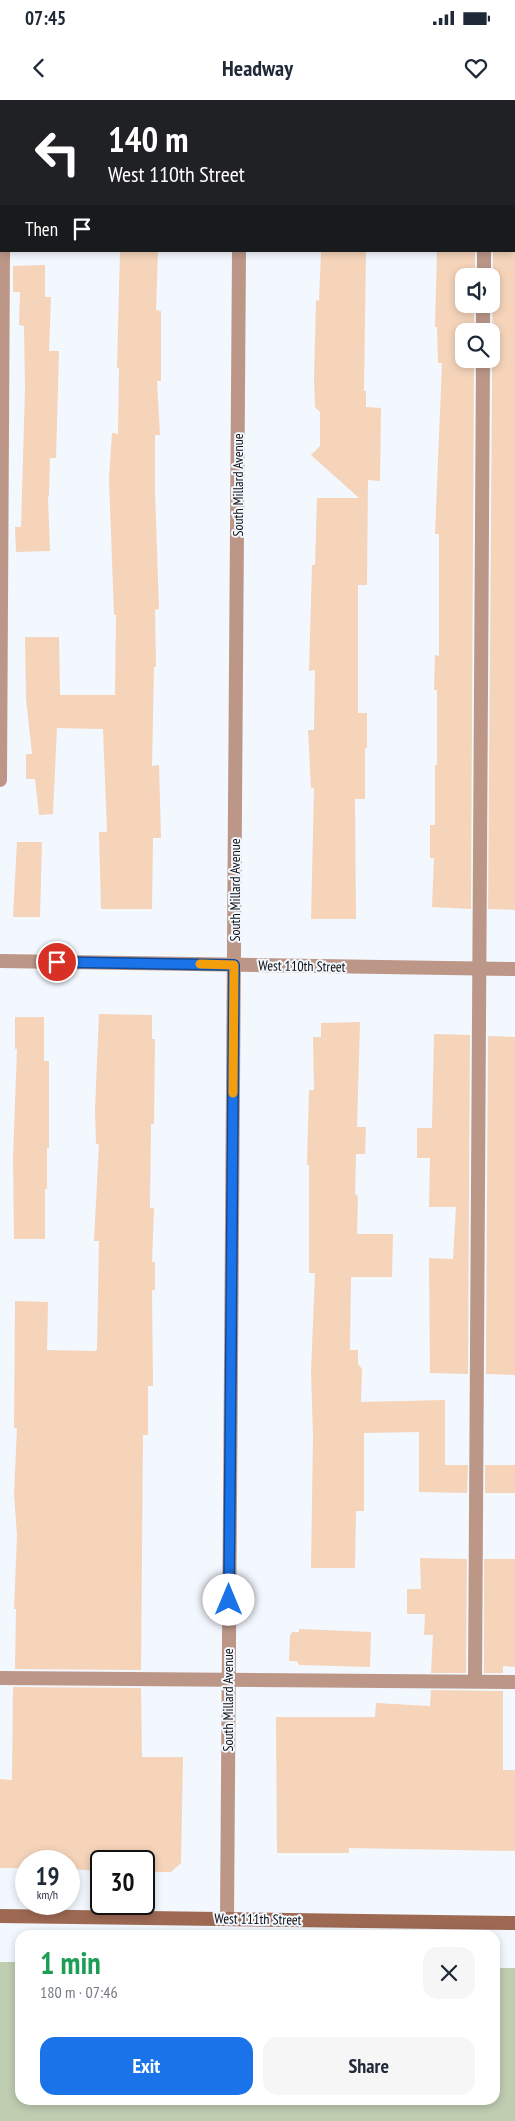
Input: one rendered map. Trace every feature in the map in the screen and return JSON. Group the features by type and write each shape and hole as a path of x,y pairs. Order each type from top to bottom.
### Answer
{"main road":[{"name":"West 111th Street","path":"0,1916 515,1923"}],"street":[{"path":"0,780 3,252"},
{"name":"South Millard Avenue","path":"227,1919 239,252"},
{"path":"484,252 484,268"},
{"path":"475,1681 483,368"},
{"name":"West 110th Street","path":"0,961 515,969"},
{"path":"0,1678 515,1682"}],"green space":[{"path":"0,1962 15,1962 15,2105 500,2105 500,1968 515,1968 515,2121 0,2121"}],"building":[{"path":"120,252 158,252 156,310 161,311 161,381 157,381 160,435 155,435 155,491 159,609 155,610 156,667 154,667 152,766 159,765 161,838 153,838 152,909 101,909 99,832 107,832 103,729 57,728 53,814 39,815 35,779 26,779 26,754 32,754 26,699 25,637 59,637 60,695 115,695 116,615 114,615 109,479 112,433 118,434 119,368 117,368"},
{"path":"321,252 366,252 364,391 366,391 366,407 381,408 380,481 368,480 367,585 358,585 358,713 367,713 367,748 365,748 365,799 355,799 356,919 311,919 314,788 311,788 308,730 314,730 315,670 309,671 312,565 315,565 317,498 359,498 311,455 320,446 320,412 315,407 314,380 316,300 319,301"},
{"path":"437,252 475,252 475,268 455,268 455,313 474,313 474,323 455,323 455,368 474,368 471,909 432,907 434,858 430,858 430,825 435,825 437,690 434,690 435,655 439,656 439,534 435,534 442,363 438,363 437,327 435,327"},
{"path":"493,252 515,252 515,910 488,909 492,368 500,368 500,323 492,323 493,313 500,313 500,268 493,268"},
{"path":"45,265 45,297 51,297 49,351 59,351 56,458 50,458 48,496 50,551 16,552 15,527 21,527 25,389 24,326 19,325 20,292 13,292 13,266"},
{"path":"17,842 42,842 40,917 13,917"},
{"path":"99,1014 152,1015 152,1039 155,1039 154,1124 151,1124 150,1208 154,1208 152,1262 155,1262 155,1290 152,1290 153,1386 148,1386 148,1435 143,1435 141,1670 15,1669 16,1609 14,1609 17,1536 14,1494 17,1428 14,1428 15,1301 48,1302 47,1350 95,1351 97,1349 99,1241 94,1241 99,1144 96,1144 95,1110"},
{"path":"15,1017 44,1017 44,1061 49,1061 49,1148 47,1148 47,1189 45,1189 45,1239 14,1239 13,1158 17,1049 15,1049"},
{"path":"360,1022 357,1127 366,1127 365,1154 356,1154 357,1234 393,1234 392,1277 351,1277 350,1350 358,1350 358,1364 362,1369 361,1402 445,1400 445,1465 468,1465 467,1493 419,1492 419,1432 364,1433 364,1511 356,1511 355,1568 311,1568 313,1436 311,1372 315,1273 309,1273 309,1165 307,1165 309,1090 314,1090 313,1037 321,1037 321,1023"},
{"path":"434,1034 470,1035 468,1374 430,1373 429,1258 453,1259 456,1207 429,1207 430,1158 417,1158 417,1128 432,1128"},
{"path":"488,1036 515,1037 515,1375 486,1374"},
{"path":"485,1465 515,1465 515,1493 485,1493"},
{"path":"420,1558 467,1559 466,1673 431,1673 433,1635 424,1635 425,1614 407,1614 407,1589 421,1589"},
{"path":"484,1559 515,1559 515,1667 503,1666 503,1673 484,1673"},
{"path":"299,1629 371,1632 370,1667 299,1665 297,1661 289,1661 290,1636 292,1632 299,1632"},
{"path":"13,1687 141,1688 142,1757 183,1757 181,1863 171,1872 155,1872 155,1850 90,1850 90,1870 80,1870 80,1850 15,1850 15,1868 0,1868 0,1779 12,1780"},
{"path":"431,1690 503,1691 503,1770 515,1770 515,1851 349,1848 349,1853 277,1853 276,1717 375,1717 376,1703 430,1706"}],"slow traffic":[{"path":"200,964 234,965 233,1093"}],"route":[{"path":"57,962 234,965 229,1600"}]}
